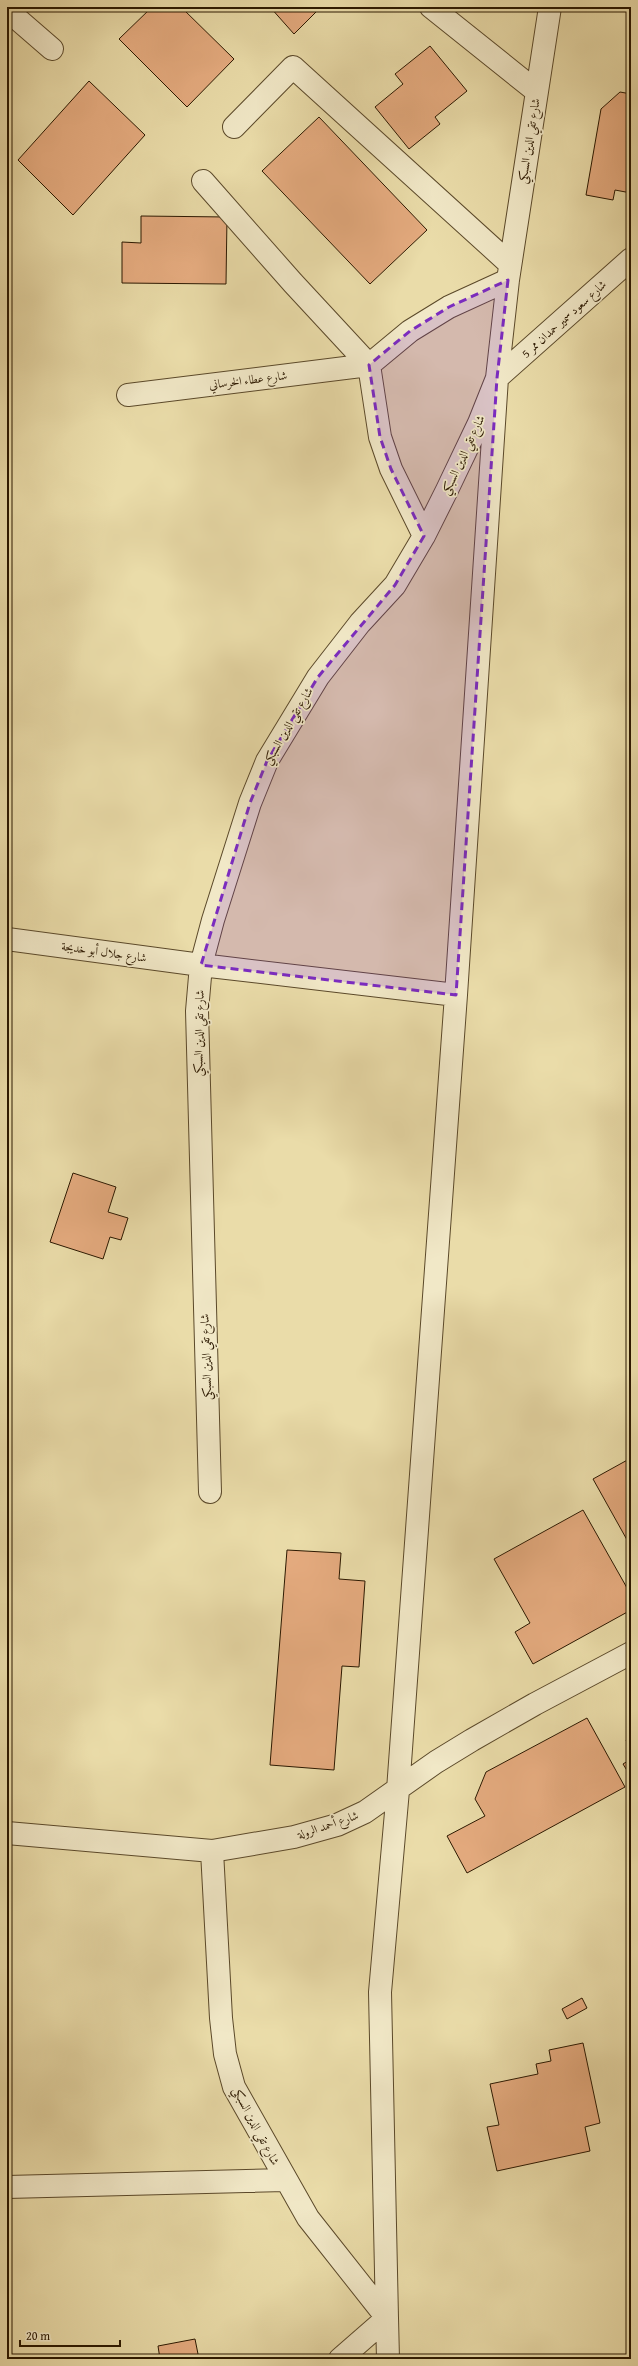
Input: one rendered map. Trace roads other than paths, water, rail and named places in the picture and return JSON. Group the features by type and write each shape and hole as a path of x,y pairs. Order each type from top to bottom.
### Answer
{"street":[{"path":"431,7 536,90"},
{"name":"شارع تقي الدين السبكي","path":"210,1492 197,1018 201,965 213,920 248,810 267,761 318,677 360,623 395,585 424,536 479,423 497,378 509,272 550,7"},
{"path":"7,10 52,49"},
{"path":"234,127 293,67 509,272 410,331 369,365"},
{"path":"203,181 293,284 369,365 380,436 391,469 424,536"},
{"name":"شارع سعود سمير حمدان ممر 5","path":"497,378 631,259"},
{"name":"شارع عطاء الخرساني","path":"128,395 369,365"},
{"path":"388,2359 380,1992 398,1790 456,995 497,378"},
{"name":"شارع جلال أبو خديجة","path":"7,938 201,965 456,995"},
{"name":"شارع أحمد الرولة","path":"7,1834 212,1851 294,1837 336,1825 365,1812 436,1762 472,1740 534,1704 631,1653"},
{"name":"شارع تقي الدين السبكي","path":"212,1851 216,1937 225,2054 234,2087 285,2180 308,2218 387,2318"},
{"path":"7,2187 285,2180"},
{"path":"340,2359 387,2318"}]}
